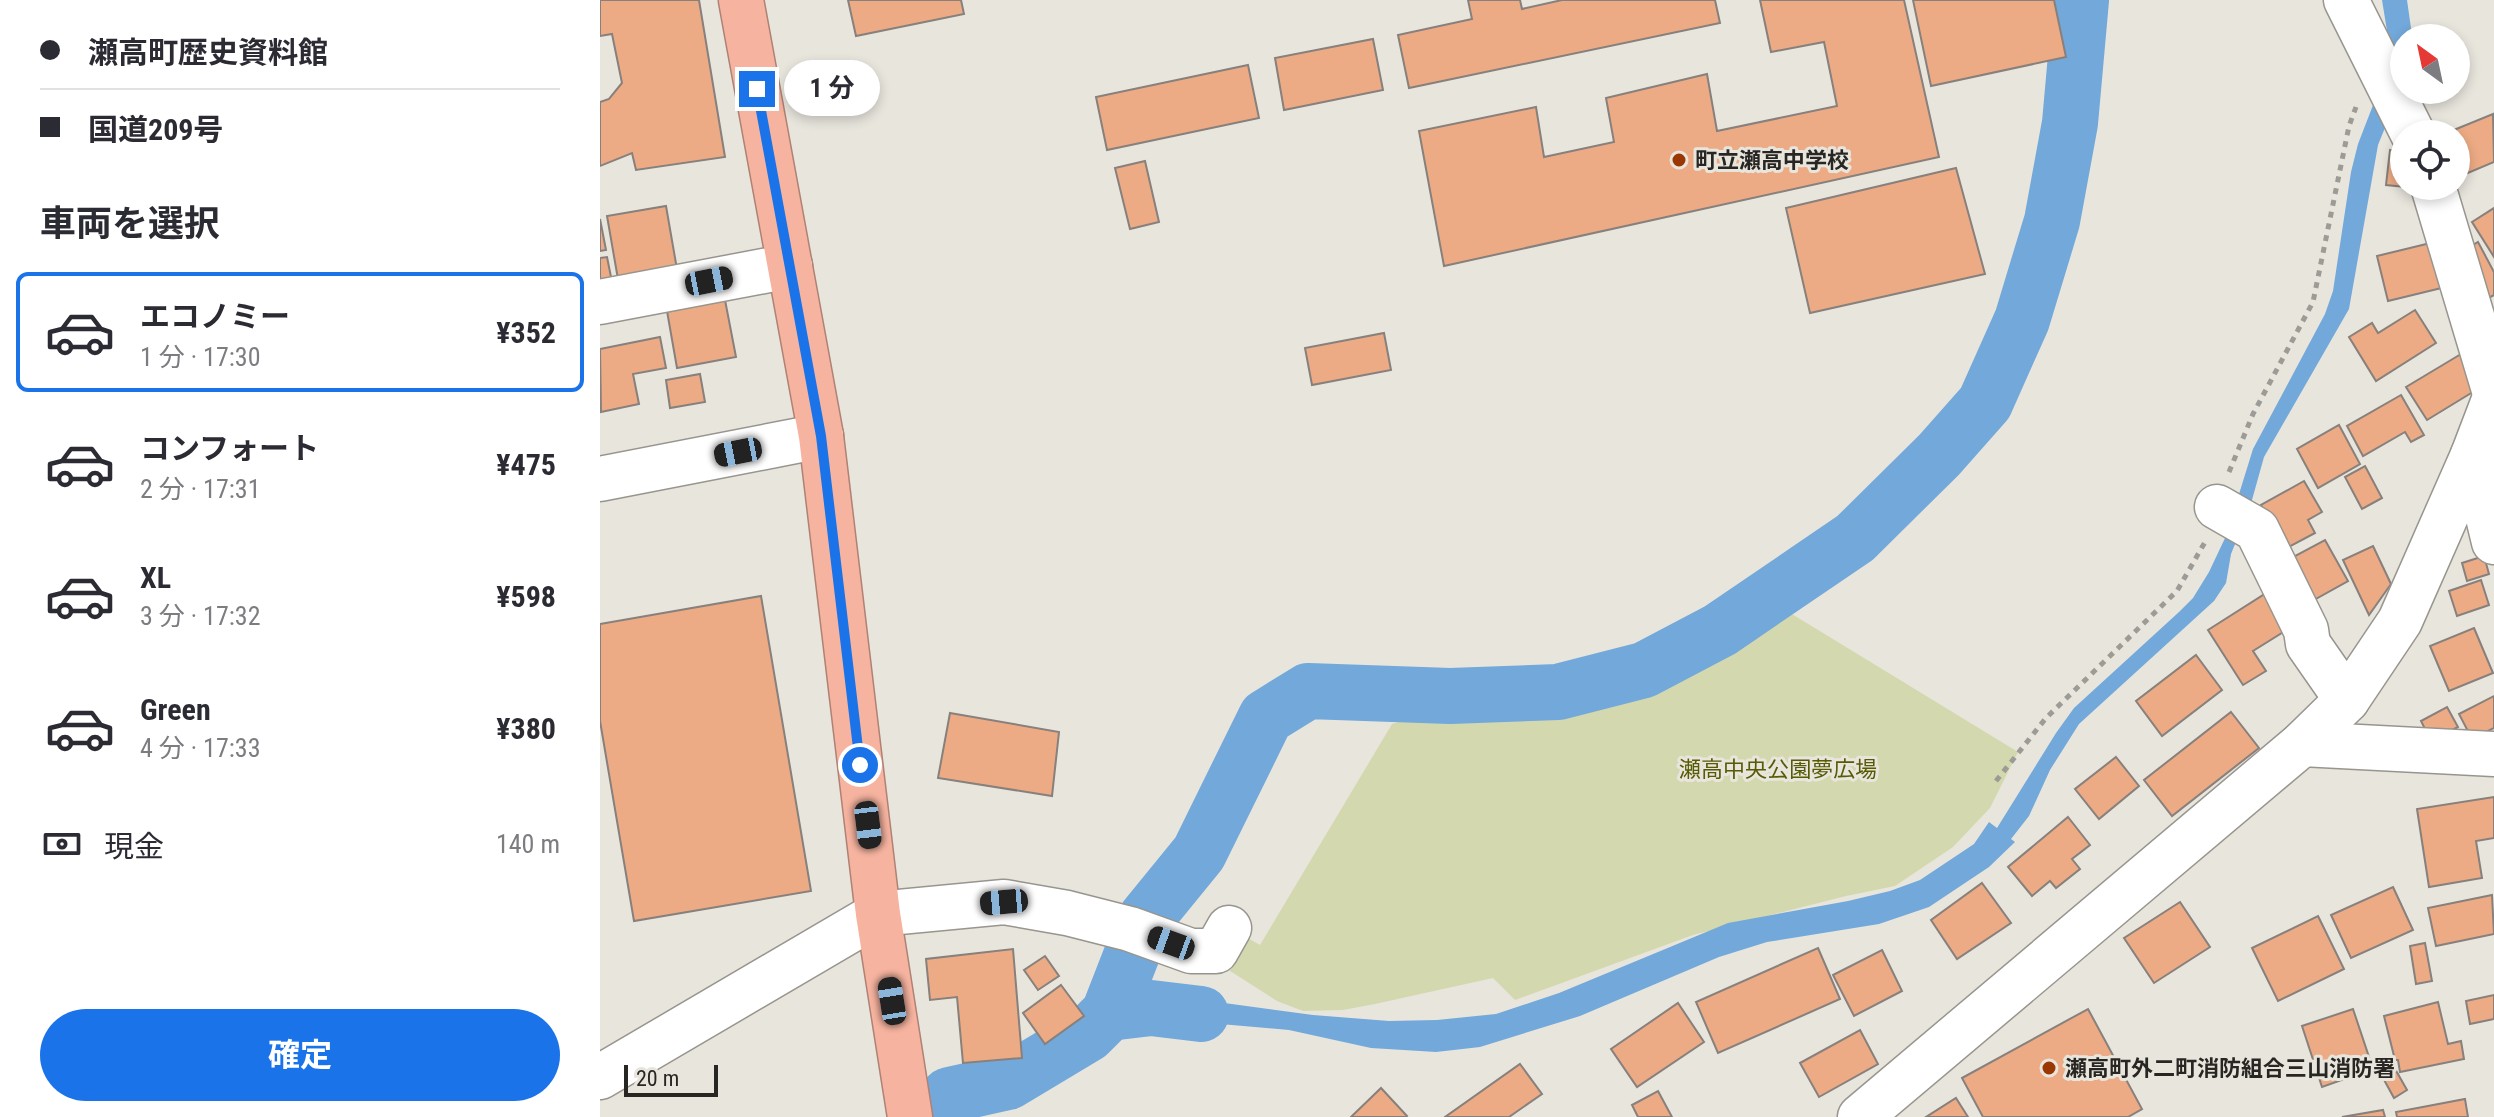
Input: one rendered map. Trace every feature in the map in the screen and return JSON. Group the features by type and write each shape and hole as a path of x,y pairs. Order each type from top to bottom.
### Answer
{"highway":[{"path":"741,0 821,436 878,914 910,1117"}],"street":[{"path":"2346,0 2406,120"},
{"path":"2375,0 2375,58"},
{"path":"2437,200 2494,390"},
{"path":"600,302 790,266"},
{"path":"1860,1117 2302,744 2347,700 2400,621 2494,400"},
{"path":"600,479 821,436"},
{"path":"2473,455 2494,542"},
{"path":"2217,507 2257,530 2306,630 2308,644 2347,700"},
{"path":"2302,744 2494,754"},
{"path":"600,1077 878,914 1004,902 1067,913 1130,929 1191,951 1216,951 1229,928"}],"path":[{"path":"1996,781 2046,718 2177,591 2204,546 2253,414 2313,302 2349,126 2375,58"}],"green space":[{"name":"瀬高中央公園夢広場","path":"1777,605 2018,752 1990,808 1953,847 1895,886 1693,935 1515,1000 1493,978 1343,1010 1303,1011 1277,1001 1227,969 1244,936 1260,945 1392,724 1415,717 1534,713 1658,679"}],"water":[{"path":"2382,0 2407,0 2410,24 2390,24 2390,104 2395,104 2378,145 2349,309 2264,457 2250,507 2231,554 2226,583 2214,601 2079,724 2050,770 2029,816 2011,839 2015,842 1989,867 1929,907 1879,924 1767,942 1719,957 1580,1016 1480,1047 1436,1052 1371,1048 1289,1030 1163,1019 1126,1022 1123,1001 1217,1002 1389,1021 1496,1014 1559,993 1728,923 1848,901 1920,880 1974,844 1989,822 1997,828 2074,708 2193,598 2209,572 2226,536 2253,449 2325,314 2333,291 2351,172 2358,144 2387,69 2389,43"}],"building":[{"path":"600,0 699,0 725,157 636,170 632,153 600,166 600,102 609,99 622,83 612,34 600,36"},
{"path":"848,0 961,0 964,14 856,36"},
{"path":"1468,0 1520,0 1522,9 1562,0 1715,0 1720,23 1409,88 1398,35 1472,19"},
{"path":"1760,0 1904,0 1939,157 1444,266 1419,131 1536,107 1544,157 1614,142 1606,98 1707,74 1717,131 1837,106 1824,42 1771,52"},
{"path":"1913,0 2054,0 2066,57 1931,86"},
{"path":"1373,39 1383,90 1284,110 1275,58"},
{"path":"1248,65 1259,118 1107,150 1096,97"},
{"path":"2493,114 2494,162 2470,172 2470,123"},
{"path":"2390,150 2390,185 2386,185"},
{"path":"1145,161 1159,222 1130,229 1115,168"},
{"path":"1956,168 1985,274 1810,313 1786,208"},
{"path":"666,206 678,275 619,285 607,216"},
{"path":"2494,208 2494,257 2472,222"},
{"path":"600,219 606,250 600,251"},
{"path":"2447,239 2458,284 2388,301 2377,256"},
{"path":"2478,242 2494,272 2494,295 2474,306 2462,252"},
{"path":"607,257 617,307 600,310 600,258"},
{"path":"725,300 736,357 677,368 667,311"},
{"path":"2415,310 2436,343 2376,381 2349,337 2372,323 2378,333"},
{"path":"1384,333 1391,370 1312,385 1305,348"},
{"path":"660,337 666,368 633,374 639,404 601,412 600,349"},
{"path":"2461,354 2481,387 2427,420 2406,387"},
{"path":"700,374 705,402 670,408 666,380"},
{"path":"2401,395 2424,435 2411,442 2405,432 2363,456 2347,426"},
{"path":"2339,425 2360,464 2318,488 2297,449"},
{"path":"2365,466 2382,498 2362,509 2345,477"},
{"path":"2304,481 2322,512 2308,520 2315,533 2285,549 2261,505"},
{"path":"2325,540 2348,581 2305,605 2282,563"},
{"path":"2373,546 2391,584 2369,615 2343,560"},
{"path":"2484,556 2489,574 2467,581 2462,563"},
{"path":"2481,580 2489,605 2457,616 2449,591"},
{"path":"2271,590 2293,626 2253,651 2266,671 2243,685 2208,630"},
{"path":"761,596 811,891 634,921 600,721 600,624"},
{"path":"2474,628 2493,673 2449,691 2430,646"},
{"path":"2196,655 2222,690 2162,736 2136,701"},
{"path":"2494,696 2494,728 2472,739 2459,714"},
{"path":"2447,707 2458,727 2431,741 2421,721"},
{"path":"2231,712 2259,748 2172,816 2144,780"},
{"path":"950,713 1059,732 1052,796 938,778"},
{"path":"2116,757 2139,786 2099,819 2075,789"},
{"path":"2494,797 2494,838 2476,841 2482,878 2429,887 2417,809"},
{"path":"2068,817 2090,845 2072,859 2080,869 2056,888 2050,881 2032,896 2008,867"},
{"path":"1982,883 2011,923 1957,959 1931,920"},
{"path":"2393,887 2413,930 2351,958 2331,915"},
{"path":"2492,895 2494,934 2436,946 2428,908"},
{"path":"2180,902 2210,947 2154,983 2124,938"},
{"path":"2318,916 2344,969 2278,1001 2252,948"},
{"path":"2425,943 2432,981 2416,984 2410,946"},
{"path":"1818,948 1840,999 1718,1053 1696,1002"},
{"path":"1013,949 1022,1058 963,1063 957,997 930,1000 926,959"},
{"path":"1882,950 1902,991 1854,1016 1833,975"},
{"path":"1045,956 1059,976 1038,990 1024,970"},
{"path":"1061,985 1084,1016 1045,1044 1023,1013"},
{"path":"2494,995 2494,1019 2470,1024 2466,1001"},
{"path":"2438,1002 2448,1044 2461,1041 2464,1059 2400,1072 2384,1016"},
{"path":"1678,1003 1704,1042 1637,1087 1611,1049"},
{"path":"2088,1009 2142,1109 2128,1117 1983,1117 1962,1078"},
{"path":"2353,1009 2373,1069 2322,1087 2302,1026"},
{"path":"1860,1030 1878,1064 1819,1097 1800,1063"},
{"path":"2390,1060 2407,1090 2394,1098 2377,1067"},
{"path":"1520,1064 1542,1094 1509,1117 1445,1117"},
{"path":"1381,1088 1406,1117 1351,1117"},
{"path":"1658,1091 1672,1117 1638,1117 1632,1105"},
{"path":"1956,1098 1968,1117 1926,1117"},
{"path":"2465,1099 2468,1117 2397,1117 2396,1112"},
{"path":"2383,1110 2385,1117 2342,1117"}],"waterway":[{"path":"949,1095 1008,1082 1088,1034 1109,1013 1146,918 1199,853 1266,717 1308,691 1450,696 1558,692 1644,670 1720,630 1855,538 1939,455 1985,403 2022,320 2052,221 2070,123 2081,0"},
{"path":"1109,1013 1151,1008 1201,1014"}],"place":[{"name":"町立瀬高中学校","path":"1679,160"},
{"name":"瀬高町外二町消防組合三山消防署","path":"2049,1068"}],"route":[{"path":"757,89 821,436 860,765"}]}
